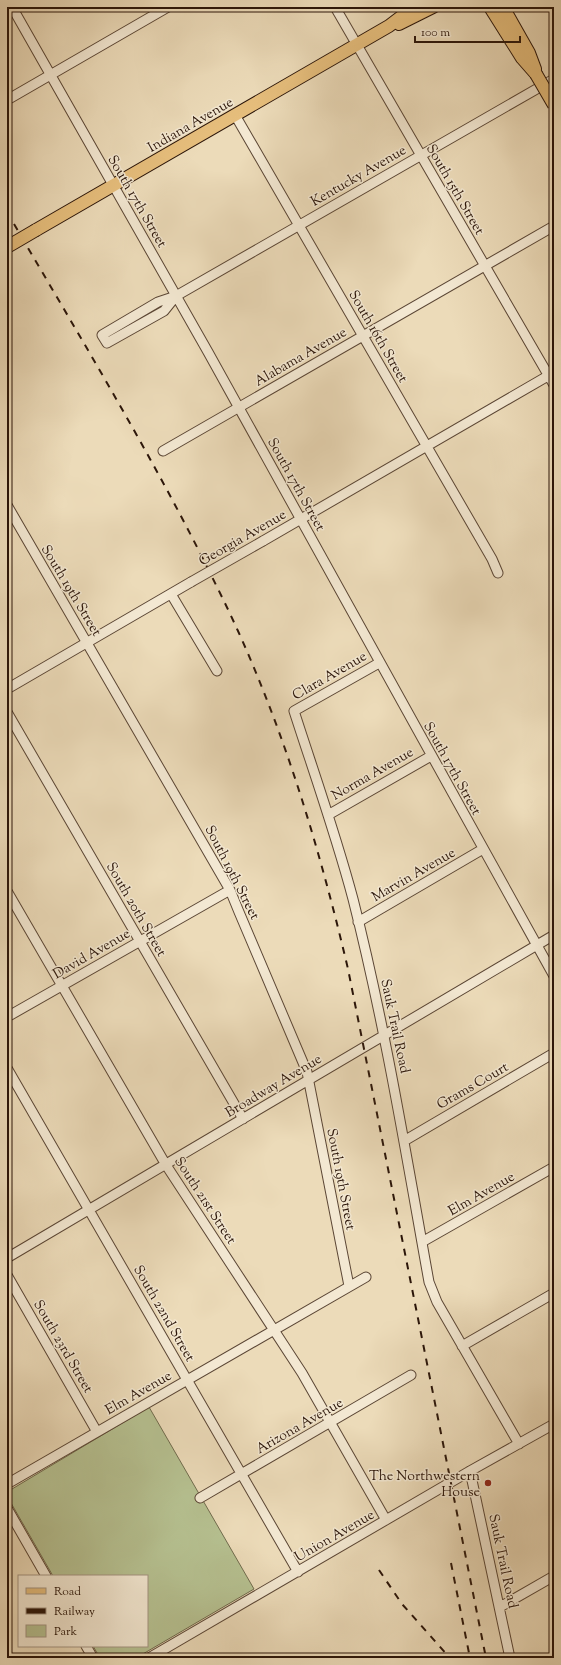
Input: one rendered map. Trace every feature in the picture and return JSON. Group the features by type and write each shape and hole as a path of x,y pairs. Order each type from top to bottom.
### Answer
{"main road":[{"name":"Indiana Avenue","path":"7,247 388,26 414,7"},
{"name":"Indiana Avenue","path":"388,26 406,21 433,7"},
{"path":"490,7 522,58 536,74 554,105"},
{"path":"503,7 529,53 536,74"}],"street":[{"name":"South 17th Street","path":"12,7 52,75 239,408 379,663 554,976"},
{"path":"7,100 168,7"},
{"name":"South 15th Street","path":"335,7 485,266 551,374 554,385"},
{"name":"Kentucky Avenue","path":"176,296 164,310 107,344 102,335 158,302 176,296 554,79"},
{"name":"South 16th Street","path":"235,115 492,559 498,573"},
{"name":"Alabama Avenue","path":"163,451 554,226"},
{"name":"Georgia Avenue","path":"7,689 551,374"},
{"name":"South 19th Street","path":"7,506 230,890 306,1070 349,1286"},
{"path":"172,594 217,671"},
{"name":"Clara Avenue","path":"294,711 379,663"},
{"name":"Sauk Trail Road","path":"294,711 328,815 358,922 384,1035 429,1282 434,1296 462,1346"},
{"name":"South 20th Street","path":"7,712 243,1119"},
{"name":"Norma Avenue","path":"328,815 431,756"},
{"name":"Marvin Avenue","path":"358,922 483,849"},
{"name":"David Avenue","path":"7,1017 230,890"},
{"name":"South 21st Street","path":"7,891 166,1165 274,1329 331,1422 386,1520"},
{"name":"Broadway Avenue","path":"7,1258 554,936"},
{"name":"Grams Court","path":"404,1140 554,1053"},
{"name":"South 22nd Street","path":"7,1068 298,1572"},
{"name":"Elm Avenue","path":"422,1242 554,1167"},
{"name":"South 23rd Street","path":"7,1275 97,1432"},
{"name":"Elm Avenue","path":"7,1484 366,1277"},
{"path":"519,1444 462,1346 554,1293"},
{"name":"Arizona Avenue","path":"200,1498 411,1375"},
{"name":"Union Avenue","path":"149,1658 470,1470 554,1424"},
{"name":"Sauk Trail Road","path":"470,1470 510,1658"},
{"path":"7,1508 45,1575"},
{"path":"500,1607 554,1576"},
{"path":"87,1647 93,1658"}],"green space":[{"path":"149,1407 254,1589 136,1658 100,1658 94,1647 148,1647 148,1575 52,1575 7,1496 7,1492"}],"railway":[{"path":"7,212 141,443 216,585 258,677 309,821 348,969 486,1658"},
{"path":"451,1563 470,1658"},
{"path":"379,1570 402,1604 450,1658"}],"place":[{"name":"The Northwestern House","path":"488,1483"}]}
